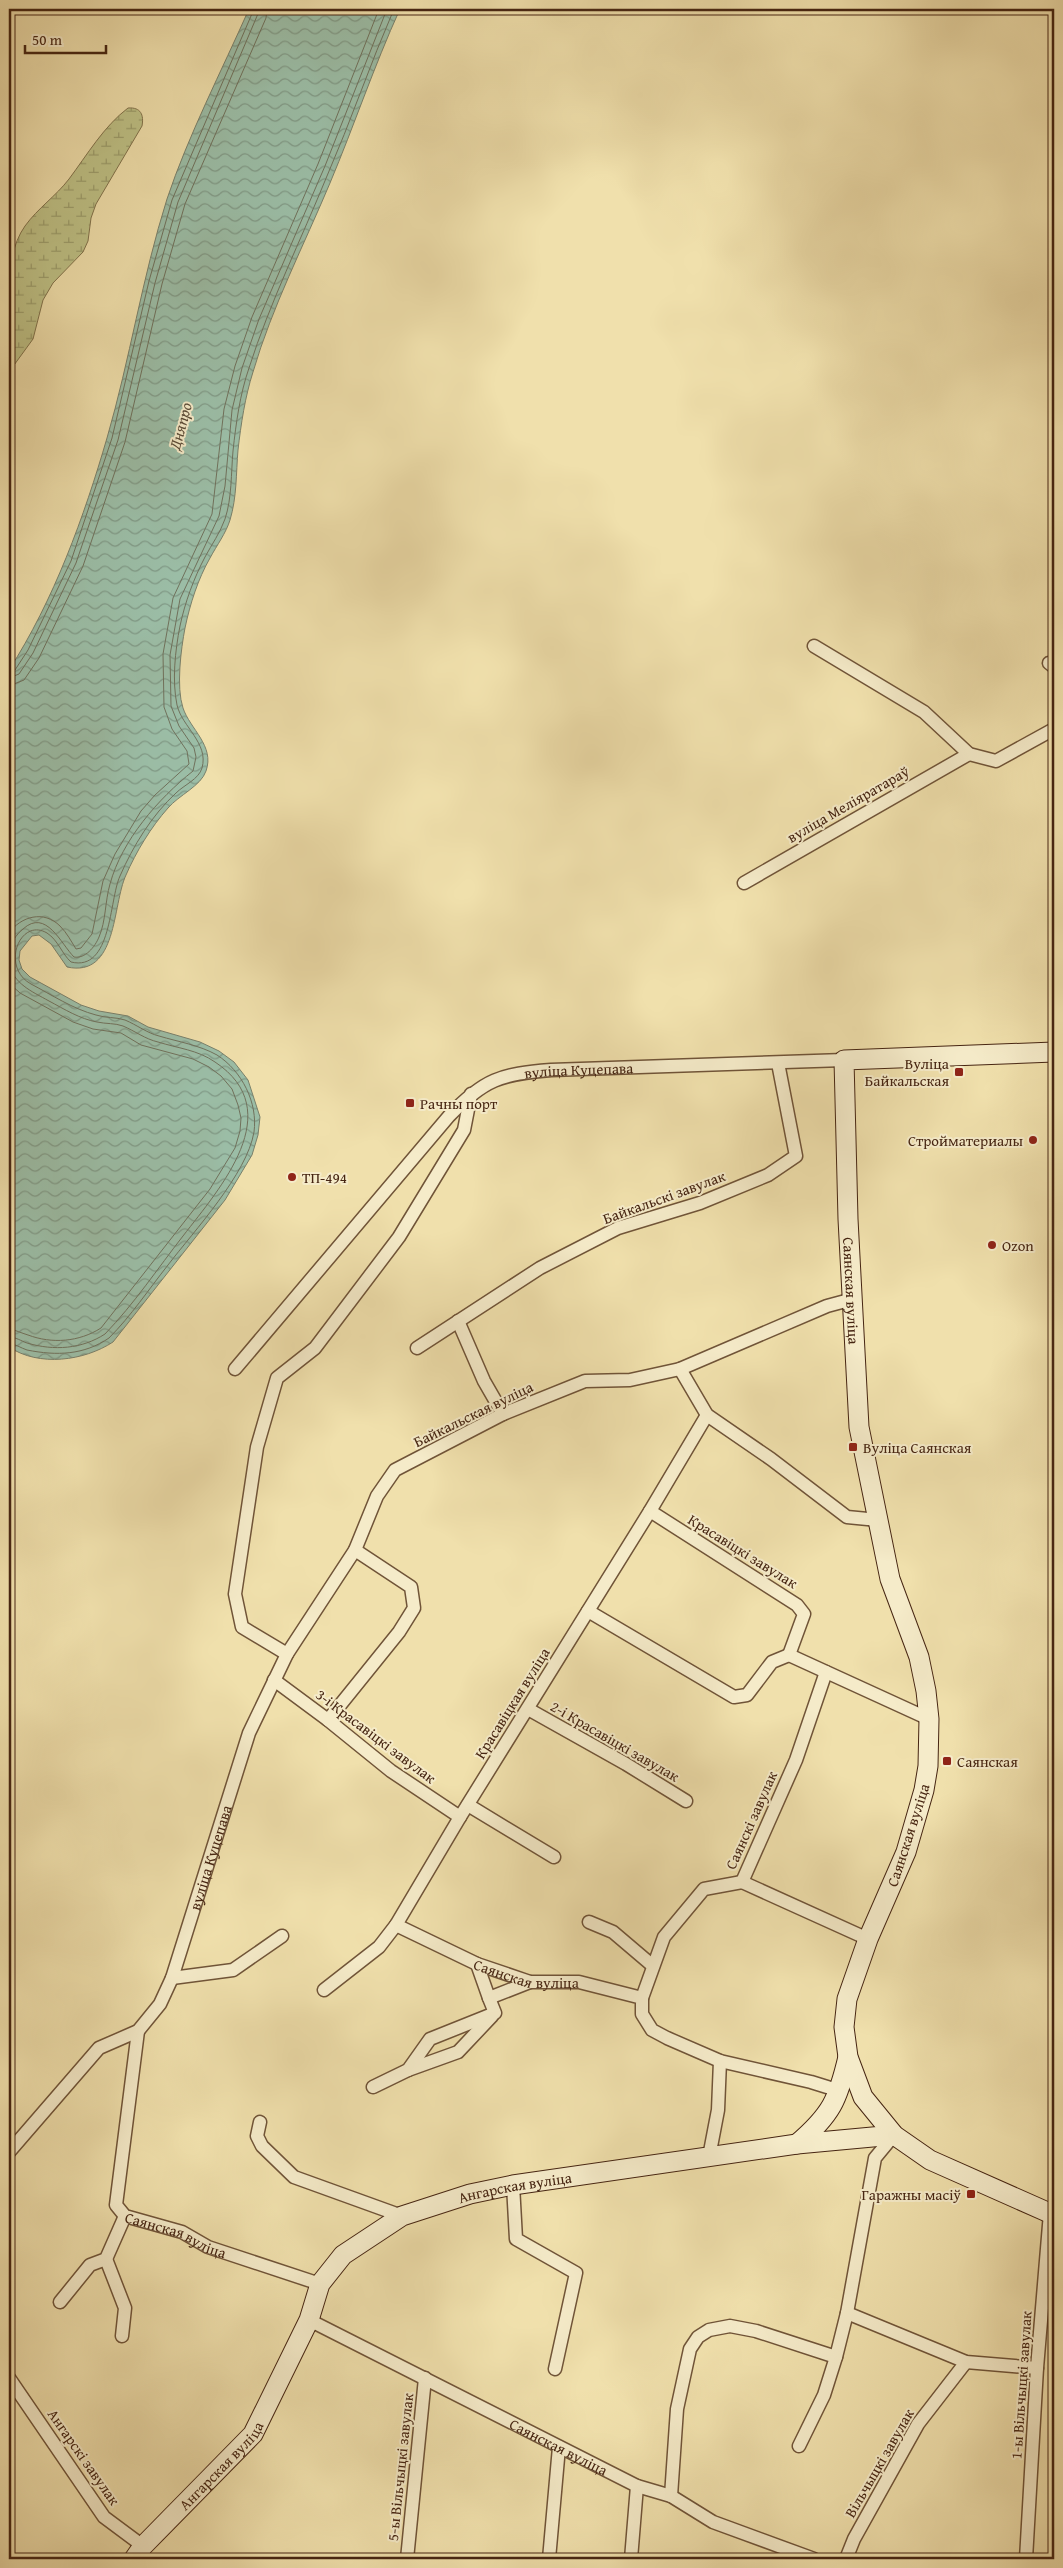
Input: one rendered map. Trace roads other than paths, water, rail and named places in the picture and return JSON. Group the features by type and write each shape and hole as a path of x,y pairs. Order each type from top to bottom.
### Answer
{"main road":[{"name":"вуліца Куцепава","path":"844,1060 1054,1052"},
{"name":"Саянская вуліца","path":"844,1060 852,1299 859,1427 890,1579 918,1657 930,1718 928,1766 924,1790 900,1866 868,1939 846,2008 844,2027 848,2057 863,2097 894,2135"},
{"path":"797,2144 821,2124 840,2091 848,2057"},
{"path":"894,2135 930,2160 1053,2211"},
{"name":"Ангарская вуліца","path":"138,2553 253,2434 309,2320 320,2284 343,2255 402,2216 470,2194 513,2185 797,2144 894,2135"}],"street":[{"path":"814,646 924,712 969,754 996,761 1054,729"},
{"name":"вуліца Меліяратараў","path":"744,883 969,754"},
{"name":"вуліца Куцепава","path":"235,1368 449,1116 471,1094 487,1082 532,1071 778,1064 844,1060"},
{"name":"Байкальскі завулак","path":"417,1348 540,1268 618,1228 700,1203 768,1175 796,1156 778,1064"},
{"path":"287,1654 242,1626 235,1594 257,1446 277,1378 315,1348 399,1237 464,1130 471,1094"},
{"name":"Байкальская вуліца","path":"274,1680 287,1654 355,1550 377,1496 395,1470 503,1414 585,1381 630,1380 680,1368 826,1306 852,1299"},
{"path":"458,1321 484,1381 503,1414"},
{"path":"680,1368 707,1415 771,1459 847,1517 878,1520"},
{"name":"Красавіцкая вуліца","path":"324,1990 379,1947 396,1925 460,1817 650,1511 707,1415"},
{"name":"Красавіцкі завулак","path":"650,1511 797,1604 804,1614 789,1655"},
{"path":"328,1720 400,1632 414,1608 411,1586 355,1550"},
{"path":"588,1611 734,1697 747,1695 772,1662 789,1655 930,1718"},
{"name":"Саянскі завулак","path":"642,1998 664,1937 704,1889 742,1882 751,1857 796,1760 826,1672"},
{"name":"вуліца Куцепава","path":"138,2031 160,2004 172,1978 249,1733 274,1680"},
{"name":"3-і Красавіцкі завулак","path":"274,1680 328,1720 390,1771 460,1817"},
{"name":"2-і Красавіцкі завулак","path":"528,1708 686,1801"},
{"path":"468,1805 554,1857"},
{"path":"742,1882 868,1939"},
{"path":"589,1922 613,1932 653,1966"},
{"name":"Саянская вуліца","path":"396,1925 477,1964 530,1982 579,1982 642,1998"},
{"path":"172,1978 233,1970 282,1936"},
{"path":"477,1964 495,2013"},
{"path":"489,1998 530,1982"},
{"path":"642,1998 642,2014 652,2030 720,2061 811,2082 840,2091"},
{"path":"408,2070 430,2039 495,2013"},
{"path":"373,2087 408,2070 458,2052 495,2013"},
{"path":"9,2152 99,2048 138,2031"},
{"name":"Саянская вуліца","path":"138,2031 116,2205 125,2216 182,2232 208,2247 320,2284"},
{"path":"709,2157 718,2110 720,2061"},
{"path":"260,2122 257,2136 262,2146 294,2177 402,2216"},
{"path":"799,2446 824,2395 836,2357 847,2313 875,2158 894,2135"},
{"path":"513,2185 516,2239 576,2273 556,2369"},
{"name":"1-ы Вільчыцкі завулак","path":"1026,2559 1038,2368 1053,2211"},
{"path":"122,2336 125,2308 106,2259 125,2216"},
{"path":"60,2302 90,2265 106,2259"},
{"path":"847,2313 966,2362 1038,2368"},
{"name":"Саянская вуліца","path":"309,2320 637,2486 671,2496 713,2522 814,2559"},
{"path":"671,2496 677,2409 690,2349 698,2337 709,2330 730,2326 756,2331 836,2357"},
{"name":"Вільчыцкі завулак","path":"846,2559 854,2539 918,2424 966,2362"},
{"name":"Ангарскі завулак","path":"9,2378 104,2517 138,2553"},
{"name":"5-ы Вільчыцкі завулак","path":"407,2559 425,2378"},
{"path":"549,2559 559,2447"},
{"path":"631,2559 637,2486"}],"water":[{"name":"Дняпро","path":"249,9 400,9 381,52 330,183 269,324 250,381 244,411 238,450 235,494 230,520 202,574 187,619 180,668 181,699 186,716 205,746 208,762 206,771 195,786 168,808 139,849 126,875 110,936 104,951 96,961 84,967 67,967 51,944 39,935 32,936 20,951 19,960 22,969 30,977 81,1005 99,1011 128,1016 148,1027 200,1042 219,1051 234,1062 248,1080 260,1117 258,1135 252,1155 225,1200 113,1342 89,1354 75,1357 47,1359 34,1357 9,1347 9,670 54,587 78,528 107,438 123,378 150,259 167,199 195,127"}],"place":[{"name":"Вуліца Байкальская","path":"959,1072"},
{"name":"Рачны порт","path":"410,1103"},
{"name":"Стройматериалы","path":"1033,1140"},
{"name":"ТП-494","path":"292,1177"},
{"name":"Ozon","path":"992,1245"},
{"name":"Вуліца Саянская","path":"853,1447"},
{"name":"Саянская","path":"947,1761"},
{"name":"Гаражны масіў","path":"971,2194"}]}
